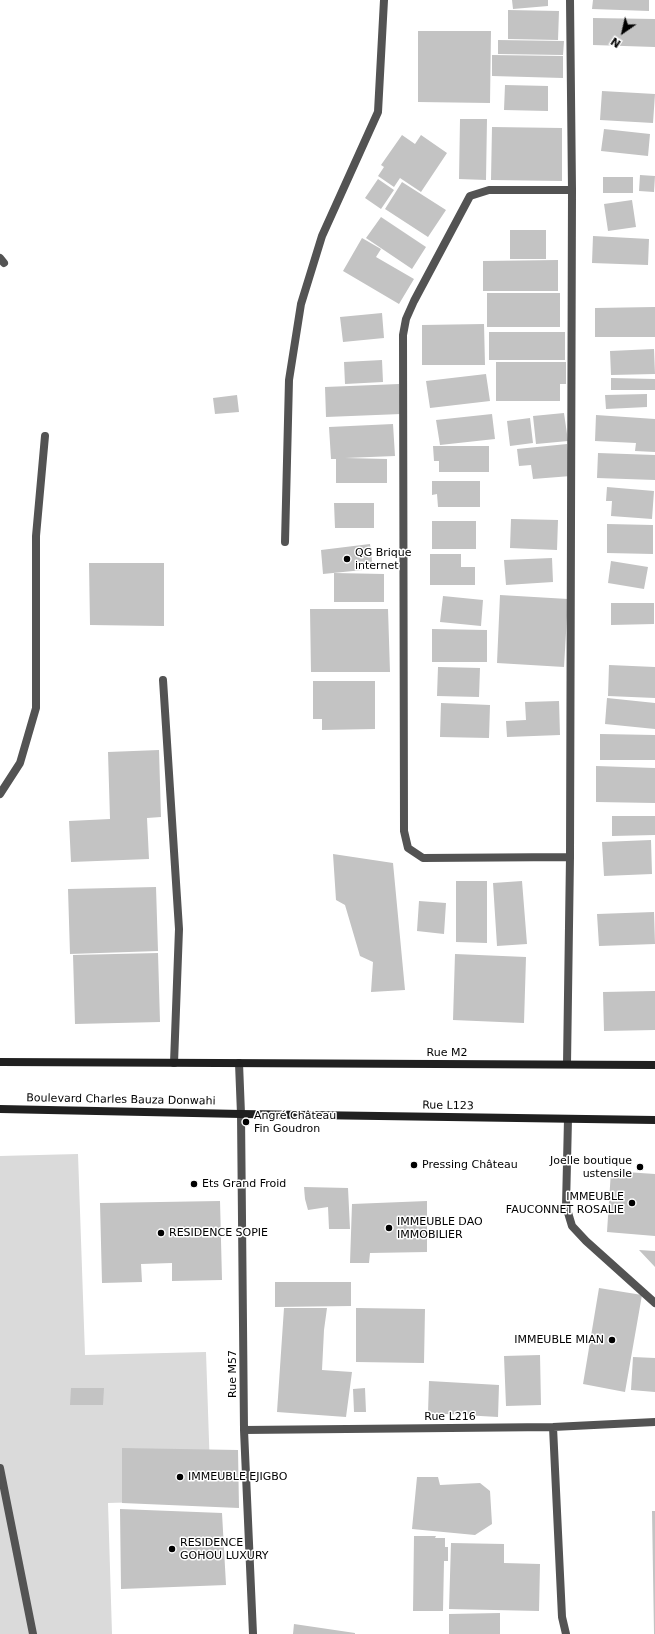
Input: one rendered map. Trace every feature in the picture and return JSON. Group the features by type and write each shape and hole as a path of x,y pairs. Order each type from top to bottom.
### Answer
{"main road":[{"path":"0,1062 239,1063"},
{"name":"Rue M2","path":"239,1063 655,1065"},
{"name":"Boulevard Charles Bauza Donwahi","path":"0,1109 241,1114"},
{"name":"Rue L123","path":"241,1114 655,1120"}],"street":[{"path":"285,542 289,380 301,304 322,236 378,112 384,0"},
{"path":"567,1064 570,857 572,190 570,0"},
{"path":"570,857 423,858 408,848 404,831 403,335 406,319 414,301 470,196 489,190 572,190"},
{"path":"0,794 20,763 36,708 36,536 46,436"},
{"path":"163,680 179,929 174,1063"},
{"name":"Rue M57","path":"239,1063 241,1114 244,1430 253,1634"},
{"path":"568,1119 566,1206 572,1226 586,1241 655,1303"},
{"name":"Rue L216","path":"244,1430 553,1427 655,1422"},
{"path":"553,1427 562,1616 566,1634"},
{"path":"0,1468 34,1634"}],"shaded area":[{"path":"78,1154 85,1355 206,1352 211,1500 108,1503 112,1634 0,1634 0,1156"}],"building":[{"path":"512,0 548,0 548,6 513,9"},
{"path":"593,0 649,0 649,11 592,9"},
{"path":"508,10 559,11 558,40 508,39"},
{"path":"593,18 655,19 655,47 593,45"},
{"path":"418,31 491,31 490,103 418,102"},
{"path":"498,40 564,41 563,55 498,54"},
{"path":"492,55 563,56 563,78 492,76"},
{"path":"505,85 548,86 548,111 504,110"},
{"path":"602,91 655,94 653,123 600,120"},
{"path":"460,119 487,119 486,180 459,179"},
{"path":"492,127 562,128 562,181 491,180"},
{"path":"604,129 650,134 648,156 601,151"},
{"path":"402,135 415,144 421,135 447,153 421,192 400,178 394,187 378,176 384,167 381,165"},
{"path":"640,175 655,176 654,192 639,191"},
{"path":"603,177 633,177 633,193 603,193"},
{"path":"378,179 394,190 381,209 365,198"},
{"path":"402,182 446,210 428,237 385,209"},
{"path":"632,200 636,227 608,231 604,204"},
{"path":"381,217 426,247 412,269 366,238"},
{"path":"510,230 546,230 546,259 510,259"},
{"path":"593,236 649,239 648,265 592,263"},
{"path":"362,238 381,249 376,257 414,279 399,304 343,271"},
{"path":"558,260 558,291 483,291 483,261"},
{"path":"487,293 560,293 560,327 487,327"},
{"path":"655,307 655,337 595,337 595,308"},
{"path":"382,313 384,338 343,342 340,317"},
{"path":"484,324 485,365 422,365 422,325"},
{"path":"489,332 565,332 565,360 489,360"},
{"path":"654,349 655,374 611,375 610,351"},
{"path":"382,360 383,382 345,384 344,362"},
{"path":"496,362 566,362 566,384 560,384 560,401 496,401"},
{"path":"486,374 490,401 430,408 426,381"},
{"path":"611,378 655,379 655,390 611,390"},
{"path":"399,384 401,414 326,417 325,387"},
{"path":"647,394 647,407 606,409 605,395"},
{"path":"237,395 239,412 215,414 213,398"},
{"path":"564,413 568,441 536,444 533,416"},
{"path":"492,414 495,439 440,445 436,420"},
{"path":"596,415 655,419 655,452 635,451 636,443 595,441"},
{"path":"530,418 533,443 510,446 507,421"},
{"path":"393,424 395,456 345,458 387,459 387,483 336,483 336,459 331,459 329,427"},
{"path":"567,444 571,476 533,479 531,465 519,466 517,449"},
{"path":"433,446 489,446 489,472 439,472 439,461 434,461"},
{"path":"598,453 655,455 655,480 597,478"},
{"path":"432,481 480,481 480,507 438,507 437,494 432,495"},
{"path":"607,487 654,491 652,519 611,516 612,501 606,501"},
{"path":"334,503 374,503 374,528 335,528"},
{"path":"511,519 558,520 557,550 510,548"},
{"path":"432,521 476,521 476,549 432,549"},
{"path":"607,524 653,525 653,554 607,553"},
{"name":"QG Brique internet","path":"370,544 373,569 323,574 321,550"},
{"path":"430,554 461,554 461,567 475,567 475,585 430,585"},
{"path":"552,558 553,582 506,585 504,560"},
{"path":"611,561 648,567 644,589 608,583"},
{"path":"89,563 164,563 164,626 90,625"},
{"path":"334,573 384,574 384,602 334,602"},
{"path":"500,595 568,599 564,667 497,663"},
{"path":"443,596 483,600 481,626 440,622"},
{"path":"611,603 654,603 654,624 611,625"},
{"path":"310,609 388,609 390,672 311,672"},
{"path":"432,629 487,630 487,662 432,662"},
{"path":"609,665 655,667 655,698 608,696"},
{"path":"438,667 480,668 479,697 437,696"},
{"path":"313,681 375,681 375,729 322,730 322,719 313,719"},
{"path":"607,698 655,703 655,729 605,724"},
{"path":"559,701 560,735 507,737 506,721 526,720 525,702"},
{"path":"441,703 490,705 489,738 440,737"},
{"path":"600,734 655,735 655,760 600,760"},
{"path":"159,750 161,817 147,818 149,859 71,862 69,821 110,819 108,752"},
{"path":"596,766 655,768 655,803 596,802"},
{"path":"612,816 655,816 655,835 612,836"},
{"path":"651,840 652,874 604,876 602,842"},
{"path":"333,854 393,863 405,990 371,992 373,962 360,956 345,905 336,900"},
{"path":"456,881 487,881 487,943 456,942"},
{"path":"522,881 527,944 497,946 493,883"},
{"path":"156,887 158,951 70,954 68,889"},
{"path":"419,901 446,903 444,934 417,931"},
{"path":"654,912 655,944 599,946 597,914"},
{"path":"158,953 160,1022 75,1024 73,955"},
{"path":"455,954 526,957 524,1023 453,1020"},
{"path":"655,991 655,1030 604,1031 603,992"},
{"name":"IMMEUBLE FAUCONNET ROSALIE","path":"611,1171 655,1174 655,1236 607,1232"},
{"path":"304,1187 348,1188 350,1229 329,1229 328,1207 308,1210"},
{"name":"RESIDENCE SOPIE","path":"220,1201 222,1280 172,1281 172,1263 141,1264 142,1282 102,1283 100,1203"},
{"name":"IMMEUBLE DAO IMMOBILIER","path":"427,1201 427,1252 370,1253 369,1263 350,1263 352,1204"},
{"path":"639,1250 655,1251 655,1267"},
{"path":"275,1282 351,1282 351,1306 275,1307"},
{"name":"IMMEUBLE MIAN","path":"599,1288 642,1295 625,1392 583,1384"},
{"path":"284,1308 327,1308 324,1330 322,1370 352,1372 346,1417 277,1412"},
{"path":"356,1308 425,1309 424,1363 356,1362"},
{"path":"540,1355 541,1405 506,1406 504,1356"},
{"path":"633,1357 655,1358 655,1392 631,1390"},
{"path":"429,1381 499,1385 498,1417 428,1413"},
{"path":"71,1388 104,1388 103,1405 70,1405"},
{"path":"365,1388 366,1412 354,1412 353,1389"},
{"name":"IMMEUBLE EJIGBO","path":"122,1448 238,1450 239,1508 122,1503"},
{"path":"417,1477 438,1477 440,1485 480,1483 490,1491 492,1524 475,1535 412,1529"},
{"name":"RESIDENCE GOHOU LUXURY","path":"120,1509 222,1513 226,1585 121,1589"},
{"path":"652,1511 655,1511 655,1634 654,1634"},
{"path":"414,1536 436,1536 435,1538 445,1538 445,1547 448,1547 448,1561 444,1561 443,1611 413,1611"},
{"path":"451,1543 504,1544 504,1563 540,1564 539,1611 449,1609"},
{"path":"500,1613 500,1634 449,1634 449,1614"},
{"path":"294,1624 355,1633 355,1634 293,1634"}],"place":[{"name":"QG Brique internet","path":"347,559"},
{"name":"Angré Château Fin Goudron","path":"246,1122"},
{"name":"Pressing Château","path":"414,1165"},
{"name":"Joelle boutique ustensile","path":"640,1167"},
{"name":"Ets Grand Froid","path":"194,1184"},
{"name":"IMMEUBLE FAUCONNET ROSALIE","path":"632,1203"},
{"name":"IMMEUBLE DAO IMMOBILIER","path":"389,1228"},
{"name":"RESIDENCE SOPIE","path":"161,1233"},
{"name":"IMMEUBLE MIAN","path":"612,1340"},
{"name":"IMMEUBLE EJIGBO","path":"180,1477"},
{"name":"RESIDENCE GOHOU LUXURY","path":"172,1549"}]}
